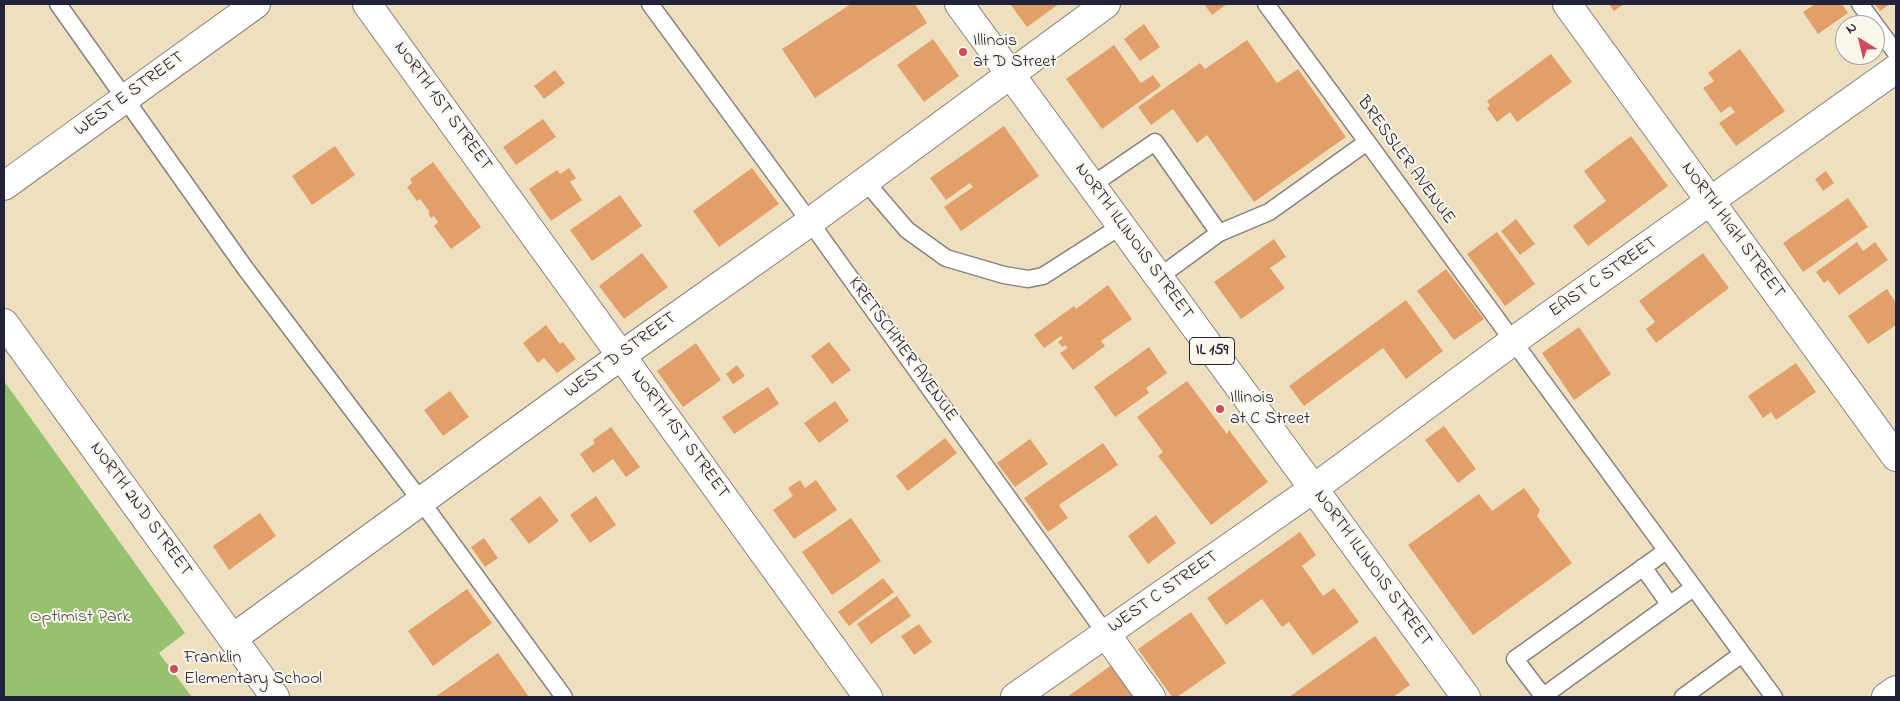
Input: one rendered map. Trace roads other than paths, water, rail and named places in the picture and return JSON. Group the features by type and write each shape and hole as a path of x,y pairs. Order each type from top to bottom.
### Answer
{"street":[{"name":"WEST E STREET","path":"4,186 256,4"},
{"name":"NORTH 1ST STREET","path":"367,4 868,697"},
{"name":"NORTH ILLINOIS STREET","path":"960,4 1009,74 1466,697"},
{"name":"WEST D STREET","path":"233,638 622,355 810,222 1106,4"},
{"name":"NORTH HIGH STREET","path":"1567,4 1896,457"},
{"name":"EAST C STREET","path":"1313,489 1512,342 1896,69"},
{"name":"NORTH 2ND STREET","path":"4,323 275,697"},
{"name":"WEST C STREET","path":"1015,697 1313,489"},
{"name":"KRETSCHMER AVENUE","path":"1106,634 1151,697"},
{"path":"1886,697 1896,690"}],"lane":[{"path":"58,4 245,268 421,501 564,697"},
{"name":"KRETSCHMER AVENUE","path":"650,4 810,222 1106,634"},
{"name":"BRESSLER AVENUE","path":"1266,4 1774,697"},
{"path":"1860,4 1896,53"},
{"path":"1092,185 1155,142 1219,233"},
{"path":"1159,277 1219,233 1269,212 1367,142"},
{"path":"865,181 907,230 946,258 1004,275 1028,278 1043,276 1121,226"},
{"path":"1666,550 1515,659 1542,697 1693,588"},
{"path":"1643,567 1670,605"},
{"path":"1683,697 1702,692 1742,654"}],"place":[{"name":"Illinois at D Street","path":"963,52"},
{"name":"Illinois at C Street","path":"1220,409"},
{"name":"Franklin Elementary School","path":"174,669"}],"park label":[{"name":"Optimist Park","path":"80,618"}]}
